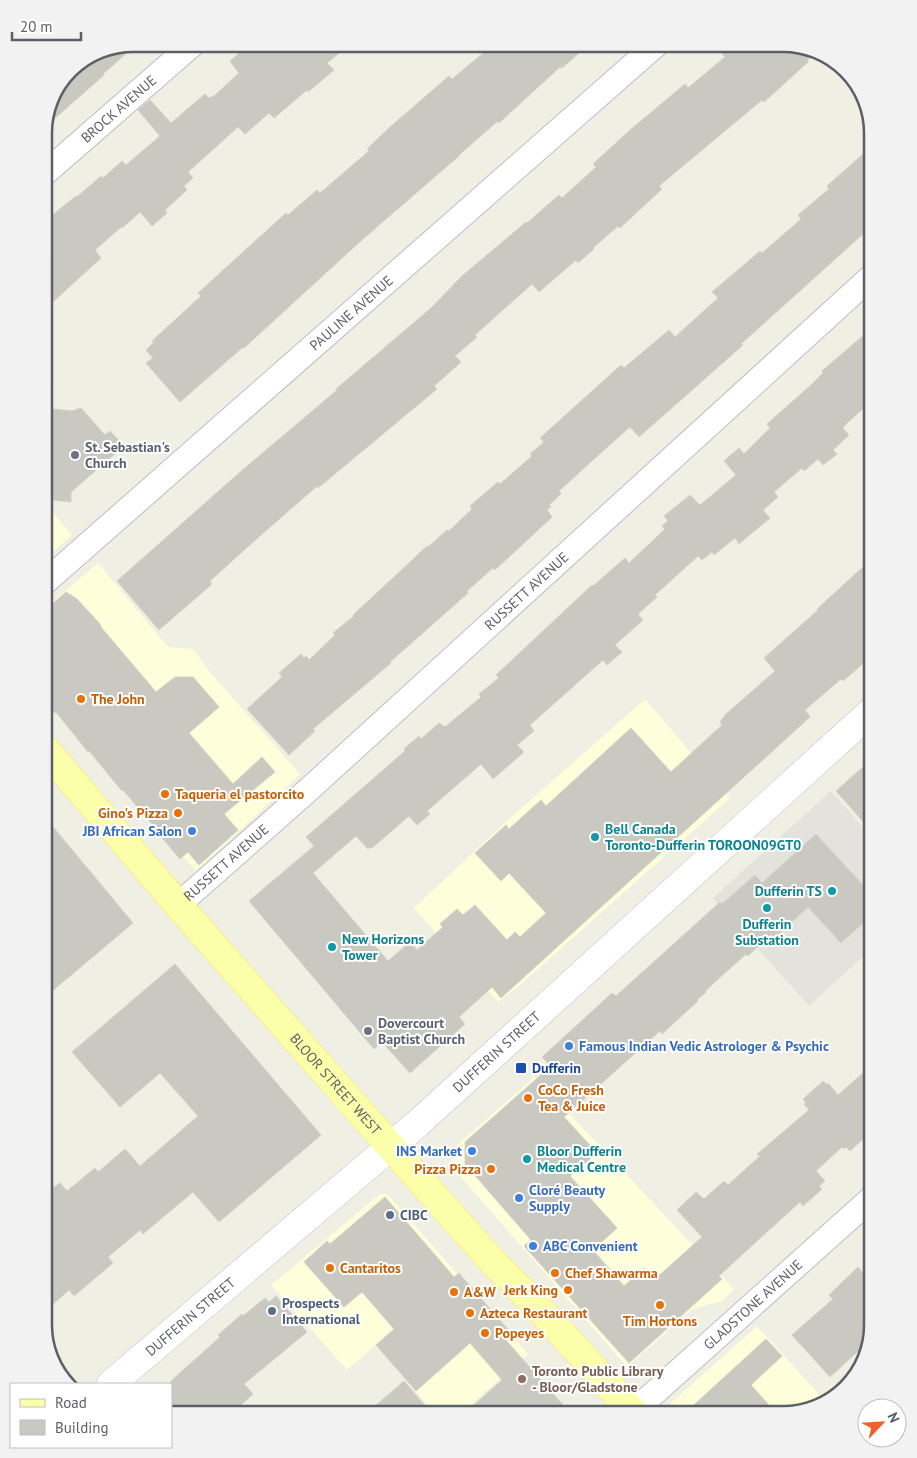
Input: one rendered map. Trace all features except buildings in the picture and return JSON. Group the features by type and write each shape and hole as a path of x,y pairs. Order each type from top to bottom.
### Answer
{"main road":[{"name":"DUFFERIN STREET","path":"112,1383 391,1146 519,1033 864,718"},
{"name":"BLOOR STREET WEST","path":"52,758 178,905 491,1260 535,1304 627,1406"}],"street":[{"name":"BROCK AVENUE","path":"53,166 184,52"},
{"name":"PAULINE AVENUE","path":"53,575 648,53"},
{"name":"RUSSETT AVENUE","path":"178,905 299,798 864,283"},
{"name":"GLADSTONE AVENUE","path":"642,1406 864,1205"}],"shaded area":[{"path":"53,512 72,535 53,552"},
{"path":"98,563 168,647 193,649 210,672 300,774 196,871 53,709 53,602"},
{"path":"645,699 730,798 520,985 498,1002 414,908 508,820"},
{"path":"831,791 864,829 864,955 809,1006 713,898"},
{"path":"533,1075 734,1289 722,1301 692,1309 627,1367 453,1168 452,1158 456,1147 530,1081"},
{"path":"380,1194 388,1195 528,1354 470,1406 428,1405 376,1345 347,1370 271,1285"},
{"path":"757,1326 821,1396 804,1403 783,1406 670,1406"}],"place":[{"name":"St. Sebastian's Church","path":"75,455"},
{"name":"The John","path":"81,699"},
{"name":"Taqueria el pastorcito","path":"165,794"},
{"name":"Gino's Pizza","path":"178,813"},
{"name":"JBI African Salon","path":"192,831"},
{"name":"Bell Canada Toronto-Dufferin TOROON09GT0","path":"595,837"},
{"name":"Dufferin TS","path":"832,891"},
{"name":"Dufferin Substation","path":"767,908"},
{"name":"New Horizons Tower","path":"332,947"},
{"name":"Dovercourt Baptist Church","path":"368,1031"},
{"name":"Famous Indian Vedic Astrologer & Psychic","path":"569,1046"},
{"name":"Dufferin","path":"521,1068"},
{"name":"CoCo Fresh Tea & Juice","path":"528,1098"},
{"name":"INS Market","path":"472,1151"},
{"name":"Bloor Dufferin Medical Centre","path":"527,1159"},
{"name":"Pizza Pizza","path":"491,1169"},
{"name":"Cloré Beauty Supply","path":"519,1198"},
{"name":"CIBC","path":"390,1215"},
{"name":"ABC Convenient","path":"533,1246"},
{"name":"Cantaritos","path":"330,1268"},
{"name":"Chef Shawarma","path":"555,1273"},
{"name":"Jerk King","path":"568,1290"},
{"name":"A&W","path":"454,1292"},
{"name":"Tim Hortons","path":"660,1305"},
{"name":"Prospects International","path":"272,1311"},
{"name":"Azteca Restaurant","path":"470,1313"},
{"name":"Popeyes","path":"485,1333"},
{"name":"Toronto Public Library - Bloor/Gladstone","path":"522,1379"}]}
